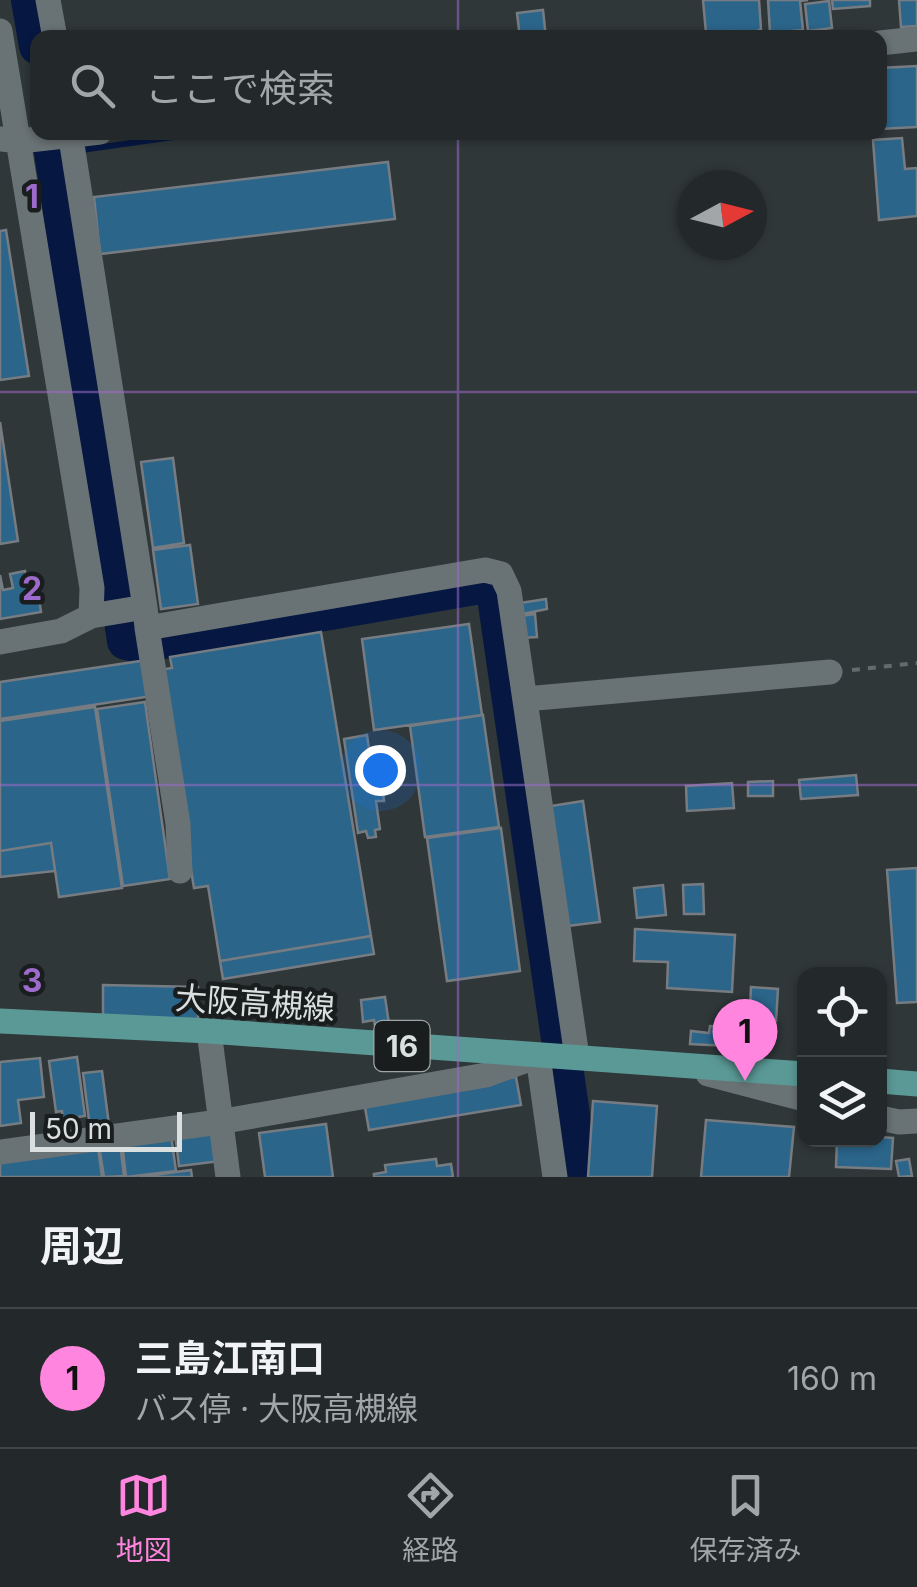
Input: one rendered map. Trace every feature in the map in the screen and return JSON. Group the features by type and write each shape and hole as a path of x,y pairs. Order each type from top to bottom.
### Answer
{"main road":[{"name":"大阪高槻線","path":"0,1021 209,1031 797,1073"},
{"path":"887,1082 917,1086"}],"street":[{"path":"48,0 53,30"},
{"path":"0,31 10,140 92,588 91,616"},
{"path":"887,42 917,39"},
{"path":"71,140 178,824 180,871"},
{"path":"0,642 61,631 91,616 146,618 485,570 500,574 509,590 577,1057"},
{"path":"525,699 830,672"},
{"path":"209,1031 228,1177"},
{"path":"0,1152 219,1122 486,1075 538,1056 556,1177"},
{"path":"662,1062 797,1096"},
{"path":"887,1119 917,1122"}],"path":[{"path":"830,672 917,663"}],"building":[{"path":"703,0 759,0 761,29 706,30"},
{"path":"768,0 808,0 800,1 803,30 770,30"},
{"path":"832,0 870,0 870,6 833,9"},
{"path":"899,0 917,0 917,26 901,27"},
{"path":"829,1 832,28 808,30 805,4"},
{"path":"543,10 545,30 519,30 517,13"},
{"path":"917,66 917,127 887,129 887,68"},
{"path":"902,138 905,169 917,168 917,216 879,220 873,140"},
{"path":"388,162 395,219 100,254 94,197"},
{"path":"6,230 29,376 0,380 0,231"},
{"path":"0,422 18,541 0,544"},
{"path":"173,458 184,543 153,548 141,462"},
{"path":"190,545 198,604 161,609 153,550"},
{"path":"25,571 28,587 37,585 41,612 0,619 0,575 3,590 13,588 10,574"},
{"path":"546,599 547,609 522,614 520,603"},
{"path":"535,614 537,637 521,638 520,616"},
{"path":"469,624 482,715 374,730 362,639"},
{"path":"321,632 371,936 220,961 208,886 194,888 158,670 172,668 170,657"},
{"path":"147,660 152,696 0,719 0,682"},
{"path":"145,702 170,879 123,886 97,709"},
{"path":"95,707 122,888 59,897 51,843 0,851 0,721"},
{"path":"483,715 499,827 425,837 410,726"},
{"path":"367,735 372,769 380,767 384,801 376,801 380,829 375,830 376,837 368,838 366,831 358,833 344,739"},
{"path":"856,775 858,795 801,799 799,780"},
{"path":"773,781 773,796 748,796 748,782"},
{"path":"732,783 734,808 687,811 686,786"},
{"path":"583,801 600,922 567,926 551,806"},
{"path":"501,828 520,971 447,981 427,838"},
{"path":"51,843 55,871 0,877 0,851"},
{"path":"917,868 917,1002 897,1003 887,870"},
{"path":"703,884 704,914 684,914 683,885"},
{"path":"663,885 666,915 637,918 634,888"},
{"path":"635,929 735,935 732,992 667,988 668,962 634,961"},
{"path":"371,936 374,954 223,979 220,961"},
{"path":"103,985 198,987 198,1019 103,1017"},
{"path":"751,987 778,989 776,1021 757,1020 757,1008 750,1008"},
{"path":"385,997 389,1024 375,1026 374,1020 363,1022 361,1000"},
{"path":"710,1026 730,1028 728,1046 690,1044 691,1031 709,1033"},
{"path":"77,1057 85,1116 63,1119 62,1111 56,1112 49,1061"},
{"path":"40,1058 44,1097 18,1100 21,1123 0,1126 0,1062"},
{"path":"102,1071 109,1125 90,1128 83,1073"},
{"path":"516,1077 521,1105 369,1130 364,1102"},
{"path":"593,1101 657,1106 652,1177 588,1177"},
{"path":"706,1120 794,1127 789,1177 701,1177"},
{"path":"326,1124 333,1177 265,1177 259,1133"},
{"path":"217,1128 221,1161 179,1166 175,1133"},
{"path":"171,1135 176,1171 126,1177 122,1142"},
{"path":"887,1138 893,1138 891,1169 836,1167 837,1147 887,1147"},
{"path":"120,1144 124,1176 104,1177 99,1146"},
{"path":"98,1147 102,1177 0,1177 0,1160"},
{"path":"436,1159 437,1166 451,1164 453,1177 374,1177 386,1172 385,1165"},
{"path":"909,1159 912,1176 899,1177 896,1161"},
{"path":"191,1170 192,1177 139,1177"}],"waterway":[{"path":"30,0 35,30"},
{"path":"51,140 126,641 140,644 486,584 495,590 580,1177"},
{"path":"81,150 152,140"},
{"path":"52,154 69,152"}],"place":[{"name":"三島江南口","path":"745,1081"}]}
